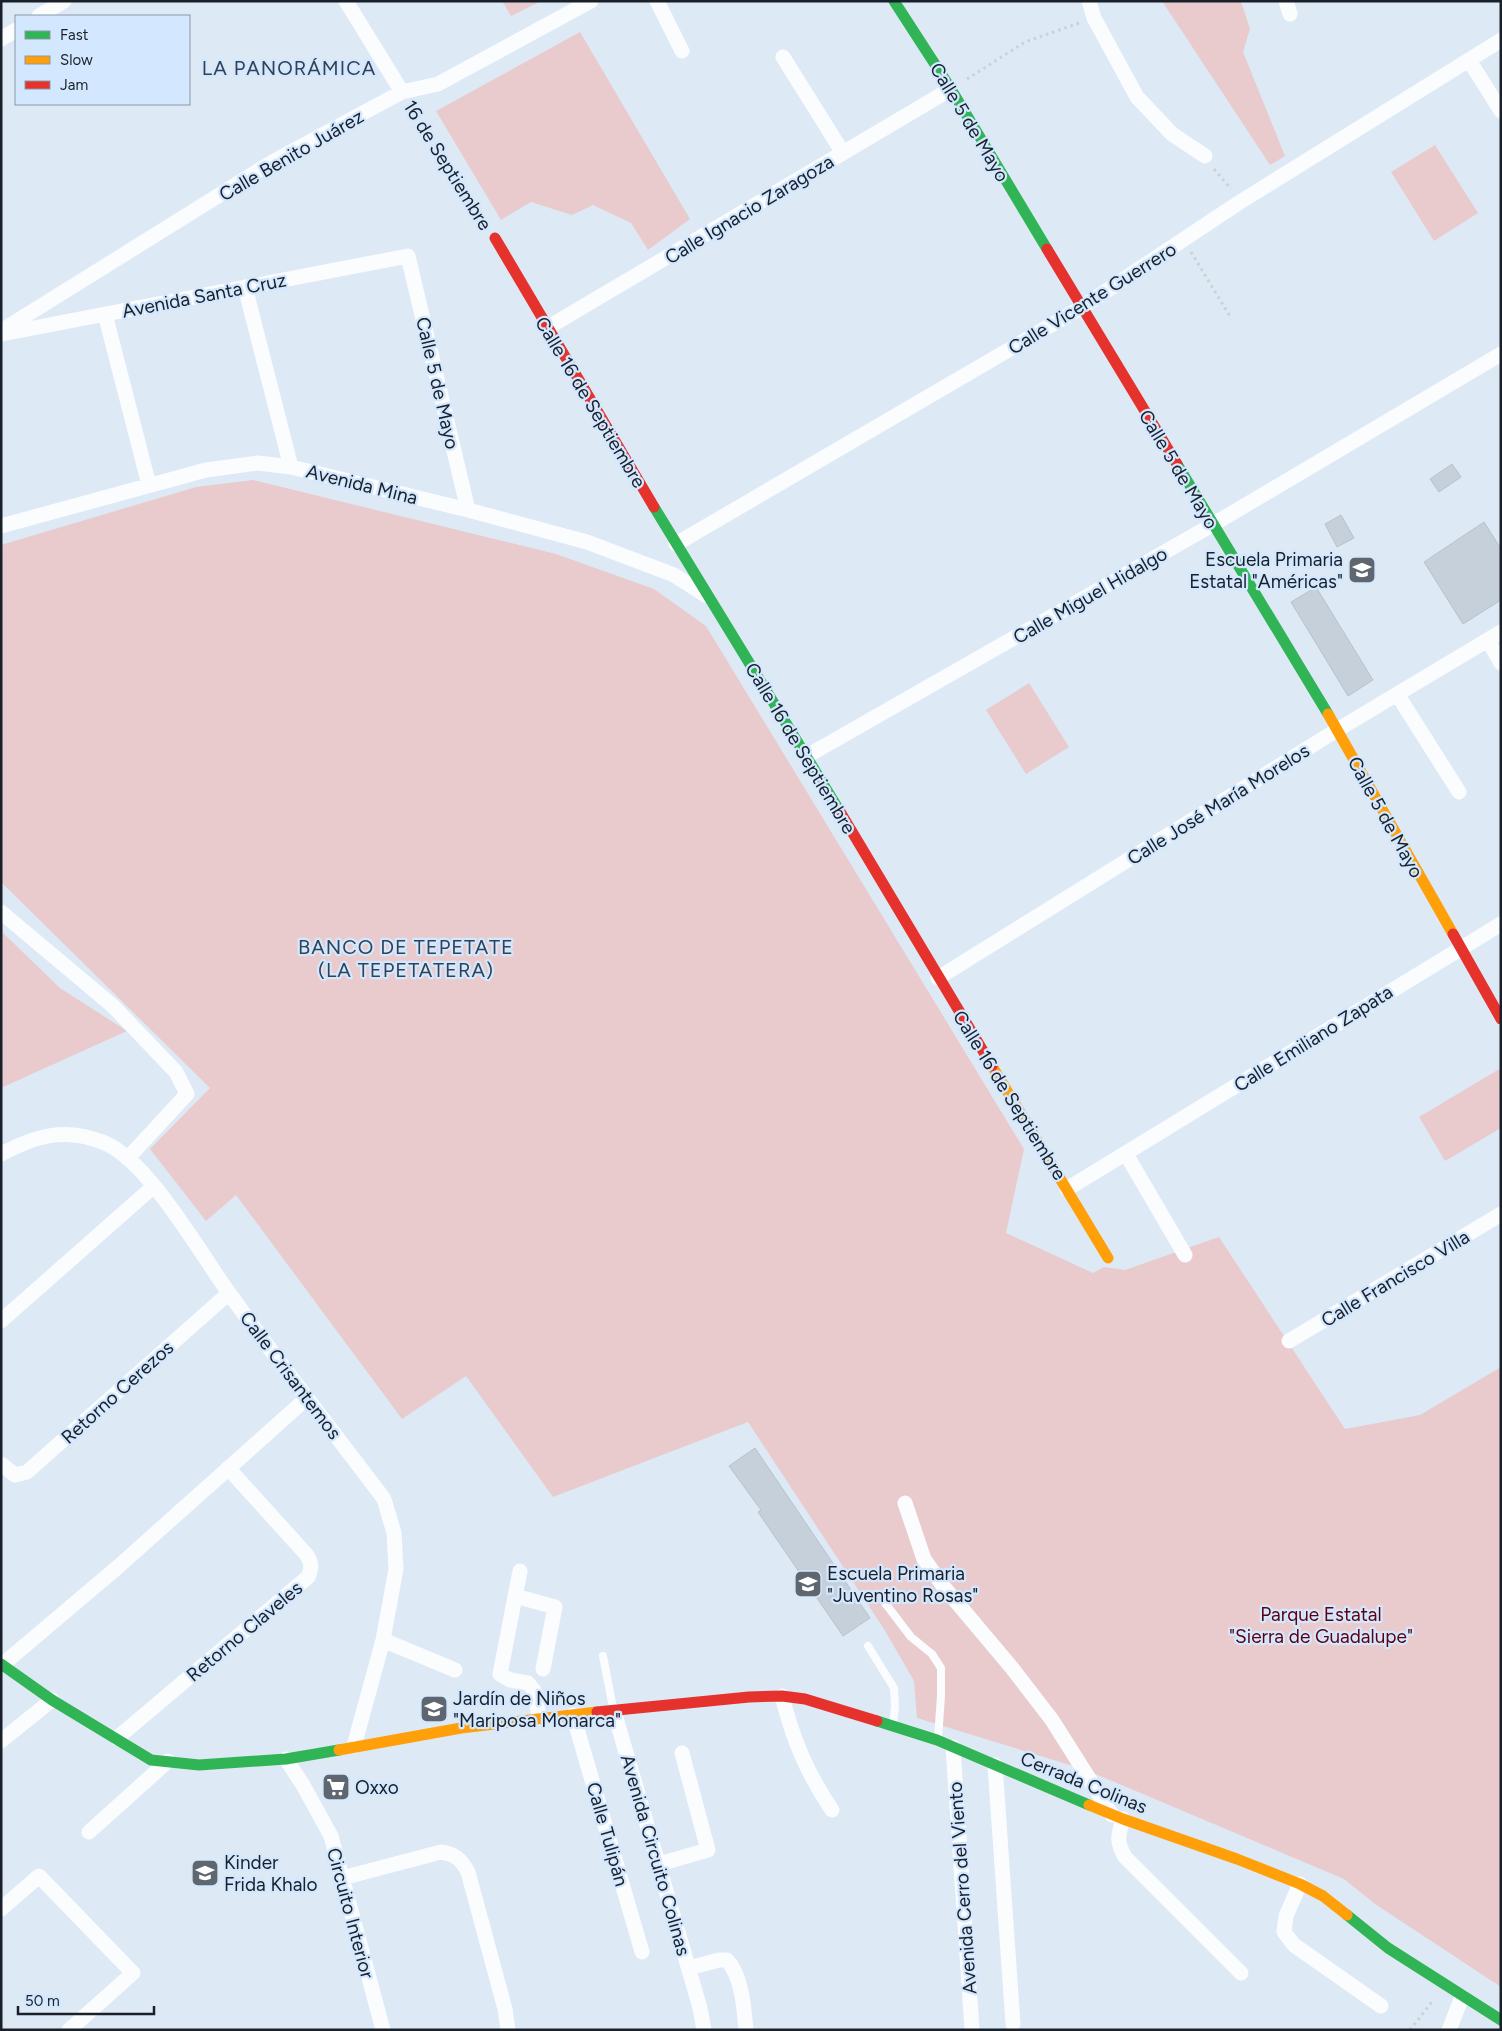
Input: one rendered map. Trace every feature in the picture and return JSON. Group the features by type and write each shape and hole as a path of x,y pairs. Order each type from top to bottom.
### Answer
{"street":[{"path":"41,15 64,1"},
{"path":"346,1 402,92"},
{"name":"Calle Benito Juárez","path":"1,333 274,161 402,92 438,84 592,1"},
{"path":"657,1 682,51"},
{"name":"Calle 5 de Mayo","path":"894,1 951,89 1337,730 1501,1019"},
{"path":"1089,1 1094,18 1137,97 1172,134 1205,156"},
{"path":"1,39 15,31"},
{"name":"Calle Vicente Guerrero","path":"676,544 1082,307 1240,202 1501,40"},
{"path":"783,57 844,153"},
{"path":"1469,60 1501,111"},
{"name":"Calle Ignacio Zaragoza","path":"547,328 951,89"},
{"name":"Calle 16 de Septiembre","path":"495,238 676,544 807,756 938,978 1108,1258"},
{"name":"Calle 5 de Mayo","path":"408,256 468,510"},
{"name":"Avenida Santa Cruz","path":"1,333 408,256"},
{"path":"245,287 291,467"},
{"path":"105,314 149,485"},
{"name":"Calle Miguel Hidalgo","path":"807,756 1212,525 1501,354"},
{"name":"Avenida Mina","path":"2,521 206,470 258,463 291,467 468,510 587,542 674,575 712,600"},
{"path":"1494,636 1501,663"},
{"name":"Calle José María Morelos","path":"938,978 1337,730 1494,636"},
{"path":"1397,694 1459,792"},
{"path":"1,912 113,1006 176,1072 188,1094 128,1158"},
{"name":"Calle Emiliano Zapata","path":"1067,1189 1501,924"},
{"name":"Calle Crisantemos","path":"1,1154 22,1143 45,1135 80,1135 107,1144 128,1158 154,1186 229,1293 384,1499 394,1533 396,1569 384,1640 354,1746"},
{"path":"1126,1154 1185,1255"},
{"path":"1,1321 154,1186"},
{"name":"Calle Francisco Villa","path":"1289,1341 1501,1214"},
{"name":"Retorno Cerezos","path":"1,1464 15,1475 27,1472 229,1293"},
{"path":"307,1398 119,1566 2,1664 52,1700 151,1760 199,1765 286,1759 354,1746 539,1718 614,1711"},
{"name":"Retorno Claveles","path":"117,1738 308,1577 311,1570 311,1562 306,1554 228,1468"},
{"path":"905,1503 924,1559 943,1586 1012,1668 1052,1720 1118,1817 1118,1837 1120,1848 1125,1857 1242,1973"},
{"path":"520,1571 500,1674 510,1680 528,1683 535,1692 539,1718"},
{"path":"515,1596 555,1607 543,1669"},
{"path":"384,1640 455,1670"},
{"name":"Cerrada Colinas","path":"614,1711 749,1696 805,1698 937,1740 1118,1817 1237,1859 1300,1884 1323,1896 1388,1948 1462,1997 1501,2020"},
{"path":"782,1696 800,1756 814,1783 832,1810"},
{"path":"1,1742 52,1700"},
{"name":"Avenida Circuito Colinas","path":"614,1711 689,1968 704,2030"},
{"name":"Calle Tulipán","path":"573,1715 642,1952"},
{"name":"Avenida Cerro del Viento","path":"953,1746 972,2030"},
{"path":"659,1864 708,1850 682,1753"},
{"name":"Circuito Interior","path":"286,1759 303,1785 331,1836 383,2030"},
{"path":"89,1832 168,1761"},
{"path":"995,1765 1013,2024"},
{"path":"342,1878 441,1852 452,1854 462,1861 471,1881 505,2009 508,2030"},
{"path":"1,1909 38,1876 133,1973 69,2030"},
{"path":"1300,1884 1286,1916 1284,1932 1294,1945 1380,2006"},
{"path":"689,1968 719,1960 727,1960 733,1967 739,1984 746,2030"},
{"path":"1449,2030 1462,1997"}],"lane":[{"path":"885,1603 912,1636 932,1654 940,1668 941,1696 937,1740"},
{"path":"868,1646 894,1688 893,1726"},
{"path":"603,1656 614,1711"}],"path":[{"path":"951,89 1025,42 1094,18"},
{"name":"16 de Septiembre","path":"402,92 495,238"},
{"path":"1205,156 1240,202"},
{"path":"1184,240 1231,318"},
{"path":"1410,2030 1445,1985"}],"green space":[{"path":"502,1 541,1 511,16"},
{"path":"1162,1 1241,1 1250,29 1243,52 1285,156 1270,165"},
{"path":"580,32 690,219 648,250 631,223 593,205 572,215 531,202 501,220 436,111"},
{"path":"1435,145 1478,213 1434,241 1391,172"},
{"name":"Parque Estatal \"Sierra de Guadalupe\"","path":"253,480 556,554 654,589 706,626 1024,1149 1006,1233 1093,1273 1104,1267 1125,1270 1219,1237 1345,1429 1420,1415 1501,1367 1501,1987 1375,1904 1344,1879 1086,1770 917,1718 914,1681 884,1629 748,1422 553,1497 466,1376 402,1419 236,1195 206,1221 150,1149 210,1088 1,882 1,545 196,487"},
{"path":"1029,683 1069,747 1026,774 986,710"},
{"path":"1,931 60,988 127,1031 1,1088"},
{"path":"1501,1068 1501,1128 1445,1161 1419,1117"}],"building":[{"path":"1452,464 1461,477 1439,492 1430,479"},
{"path":"1341,515 1354,538 1337,547 1325,524"},
{"path":"1484,522 1501,549 1501,600 1463,624 1424,562"},
{"path":"1316,587 1373,680 1348,696 1291,602"},
{"path":"755,1448 870,1618 843,1636 758,1512 761,1510 729,1466"}],"traffic: fast":[{"path":"894,1 951,89 1047,249"},
{"path":"1177,464 1328,714"},
{"path":"654,507 839,810"},
{"path":"1,1664 52,1700 151,1760 199,1765 286,1759 339,1750"},
{"path":"877,1721 937,1740 1089,1805"},
{"path":"1347,1915 1388,1948 1501,2020"}],"traffic: slow":[{"path":"1328,714 1453,934"},
{"path":"992,1066 1108,1258"},
{"path":"339,1750 461,1728 597,1712"},
{"path":"1089,1805 1300,1884 1323,1896 1347,1915"}],"traffic: jam":[{"path":"495,238 654,507"},
{"path":"1047,249 1177,464"},
{"path":"839,810 992,1066"},
{"path":"1453,934 1501,1019"},
{"path":"597,1712 749,1697 782,1696 805,1699 877,1721"}],"place":[{"name":"Escuela Primaria Estatal \"Américas\"","path":"1362,570"},
{"name":"Escuela Primaria \"Juventino Rosas\"","path":"808,1584"},
{"name":"Jardín de Niños \"Mariposa Monarca\"","path":"434,1709"},
{"name":"Oxxo","path":"336,1787"},
{"name":"Kinder Frida Khalo","path":"205,1873"}],"district":[{"name":"LA PANORÁMICA","path":"289,68"},
{"name":"BANCO DE TEPETATE (LA TEPETATERA)","path":"406,958"}]}
